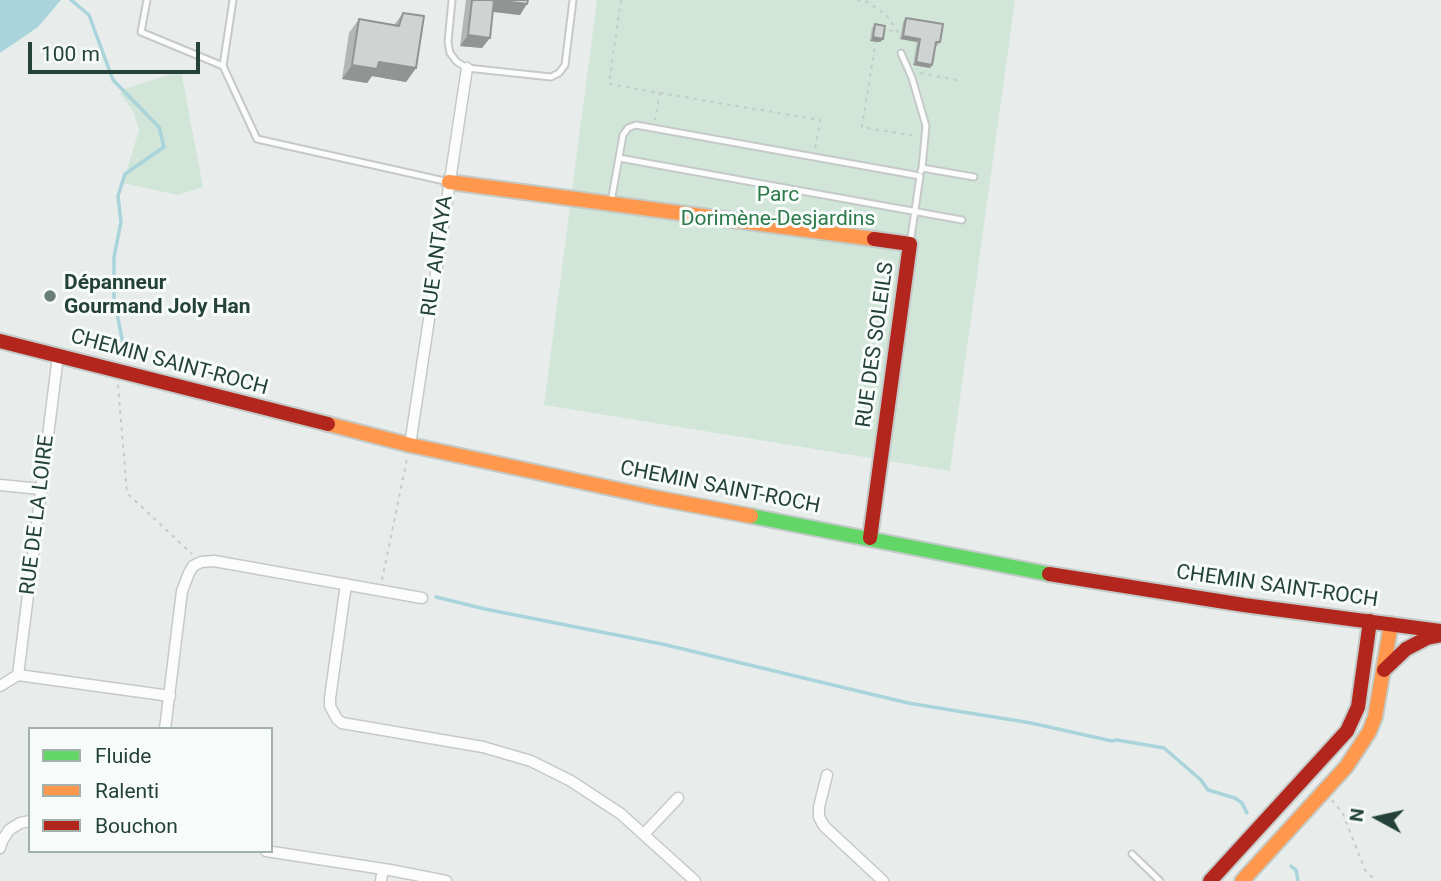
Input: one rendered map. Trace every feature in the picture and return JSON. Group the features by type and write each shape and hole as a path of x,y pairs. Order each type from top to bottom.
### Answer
{"street":[{"name":"RUE ANTAYA","path":"410,444 467,68"},
{"name":"RUE DES SOLEILS","path":"449,182 611,201 910,244 870,538"},
{"name":"CHEMIN SAINT-ROCH","path":"0,341 271,411 657,498 1021,570 1441,633"},
{"name":"RUE DE LA LOIRE","path":"18,675 58,356"},
{"path":"0,485 41,489"},
{"path":"165,727 182,591 193,566 214,561 422,598"},
{"path":"346,584 330,698 330,706 337,719 342,723 456,741 531,761 587,790 621,814 695,881"},
{"path":"1210,881 1336,745 1351,724 1357,707 1370,621"},
{"path":"1242,881 1346,767 1369,732 1375,717 1391,624"},
{"path":"1383,671 1406,649 1441,633"},
{"path":"0,686 18,675 170,696"},
{"path":"827,775 819,817 824,826 883,881"},
{"path":"643,834 678,799"},
{"path":"0,848 9,830 28,821"},
{"path":"1257,831 1275,845"},
{"path":"273,852 446,881"},
{"path":"381,881 383,869"}],"lane":[{"path":"147,0 141,32 223,66"},
{"path":"233,0 223,66 257,139 449,182"},
{"path":"452,0 448,42 450,53 457,62 467,68 551,77 559,74 565,65 573,0"},
{"path":"901,53 926,126 910,244"},
{"path":"611,201 623,135 628,128 636,125 920,176"},
{"path":"619,158 962,220"},
{"path":"922,167 974,177"},
{"path":"1132,854 1160,881"}],"path":[{"path":"621,0 609,85 820,120 814,157"},
{"path":"857,0 868,2 887,16 898,33 878,29 862,127 926,138"},
{"path":"909,71 961,81"},
{"path":"654,128 660,93"},
{"path":"117,370 127,493 201,562"},
{"path":"380,590 410,444"},
{"path":"1324,791 1343,814 1365,870 1376,881"}],"green space":[{"name":"Parc Dorimène-Desjardins","path":"597,0 1015,0 950,471 544,405"},
{"path":"181,71 203,187 178,195 123,183 139,130 133,111 120,93 124,89"}],"water":[{"path":"0,0 61,0 38,27 0,53"}],"building":[{"path":"472,0 494,0 490,38 468,35"},
{"path":"494,0 528,0 527,4"},
{"path":"403,13 424,16 416,68 379,62 377,69 352,65 359,19 399,26"},
{"path":"906,18 943,24 932,65 916,62 920,39 903,36"},
{"path":"875,24 885,26 883,39 873,37"}],"waterway":[{"path":"71,0 89,15 113,80 159,127 164,147 125,174 118,196 121,222 114,257 114,298 124,349"},
{"path":"436,597 662,644 908,703 1031,723 1112,741 1164,748 1201,780 1208,790 1235,798 1242,803 1247,813"},
{"path":"1291,866 1296,870 1298,881"}],"traffic: fast":[{"path":"751,516 1049,574"}],"traffic: slow":[{"path":"449,182 874,239"},
{"path":"328,424 410,445 751,516"},
{"path":"1242,881 1346,767 1369,732 1375,717 1391,624"}],"traffic: jam":[{"path":"870,538 910,244 874,239"},
{"path":"0,341 328,424"},
{"path":"1049,574 1244,605 1441,631"},
{"path":"1210,881 1347,731 1358,707 1370,621"},
{"path":"1384,670 1406,649 1427,638 1441,635"}],"place":[{"name":"Dépanneur Gourmand Joly Han","path":"50,296"}]}
